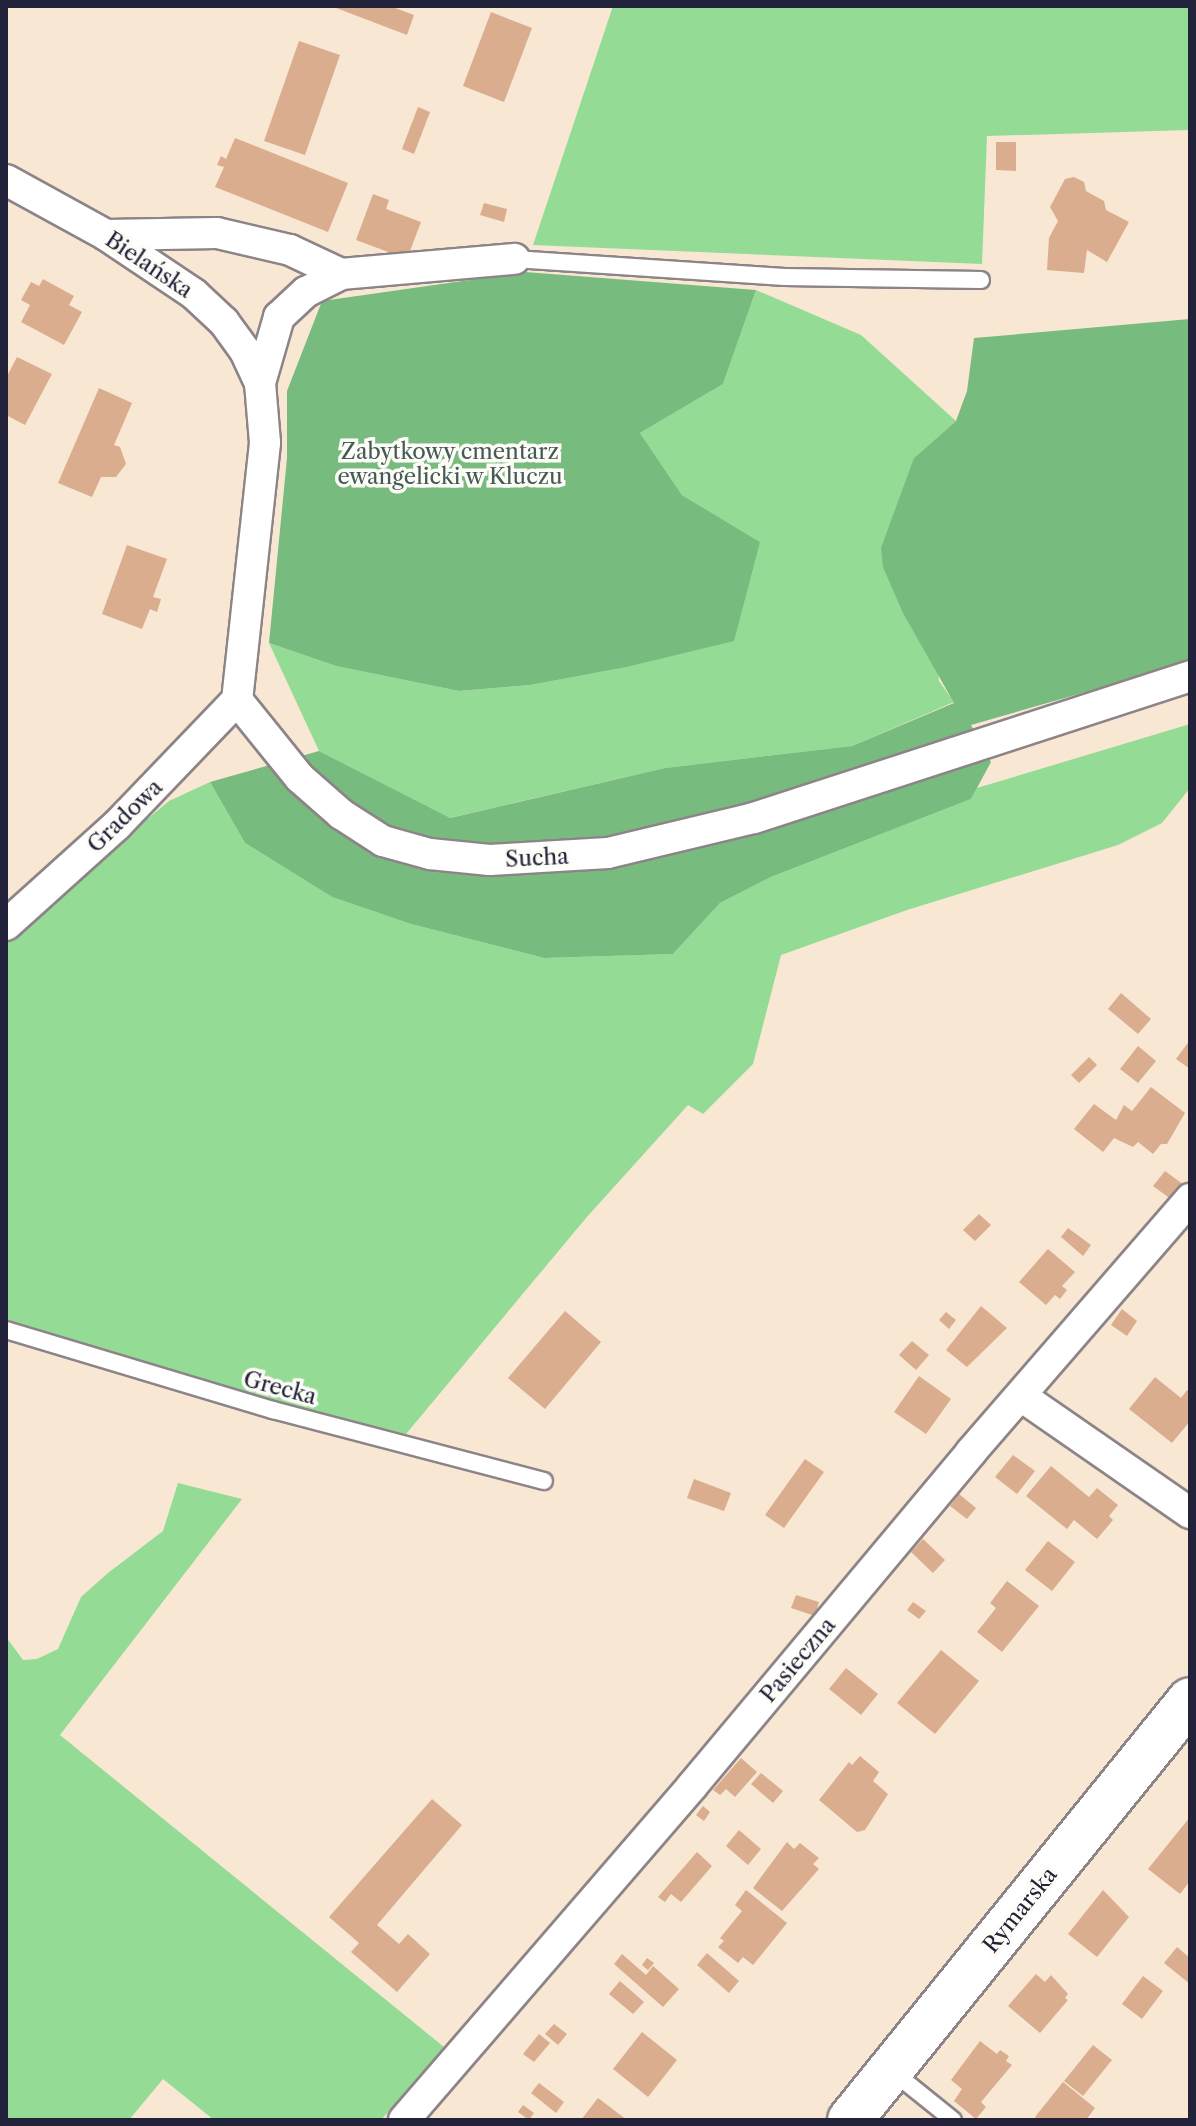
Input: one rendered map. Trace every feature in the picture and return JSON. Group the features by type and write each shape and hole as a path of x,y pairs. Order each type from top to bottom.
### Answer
{"main road":[{"name":"Rymarska","path":"850,2120 1190,1700"}],"street":[{"name":"Bielańska","path":"6,180 106,235 209,306 236,336 260,383"},
{"path":"106,235 217,233 290,250 341,274"},
{"path":"237,700 265,443 260,383 279,317 306,292 341,274 514,259"},
{"name":"Sucha","path":"237,700 300,778 341,814 383,841 430,854 490,860 549,859 608,853 754,818 1190,676"},
{"name":"Gradowa","path":"6,925 117,825 237,700"},
{"name":"Pasieczna","path":"404,2120 1190,1199"},
{"path":"1021,1396 1190,1513"}],"lane":[{"path":"514,259 784,277 981,280"},
{"name":"Grecka","path":"6,1330 273,1410 544,1481"},
{"path":"891,2070 953,2120"}],"green space":[{"path":"613,6 1190,6 1190,130 987,136 982,264 533,245"},
{"name":"Zabytkowy cmentarz ewangelicki w Kluczu","path":"525,272 756,290 723,384 640,433 682,495 760,542 734,641 622,668 530,685 459,691 336,666 269,643 287,458 287,391 322,301"},
{"path":"756,290 861,335 956,421 914,458 939,681 954,702 852,746 665,768 449,818 319,751 269,643 336,666 459,691 530,685 622,668 760,542 682,495 640,433 723,384"},
{"path":"1190,319 1190,662 971,725 991,762 971,799 771,877 720,903 673,954 544,958 411,924 332,897 245,843 210,782 319,751 450,818 665,768 852,746 954,703 903,613 883,567 881,548 914,458 956,421 967,391 974,338"},
{"path":"1190,724 1190,788 1162,823 1118,845 907,910 781,955 753,1064 703,1114 688,1105 586,1218 406,1434 300,1409 108,1354 6,1319 6,937 169,801 210,782 245,843 332,897 411,924 544,958 673,954 720,903 771,877 971,799 977,788"},
{"path":"178,1483 242,1499 60,1735 444,2047 381,2120 214,2120 163,2079 129,2120 6,2120 6,1637 23,1660 37,1659 58,1649 81,1597 163,1531"}],"building":[{"path":"331,6 390,6 414,15 407,35"},
{"path":"491,12 532,28 504,102 463,86"},
{"path":"299,41 340,55 305,155 264,141"},
{"path":"418,107 430,112 414,154 402,149"},
{"path":"235,138 348,183 328,232 215,187 224,167 217,165 221,156 226,159"},
{"path":"996,142 1016,142 1016,171 996,170"},
{"path":"1074,177 1084,182 1086,191 1104,201 1106,210 1129,222 1107,262 1087,250 1084,273 1047,270 1049,238 1058,221 1050,207 1065,179"},
{"path":"373,194 389,200 386,209 421,222 407,259 356,240"},
{"path":"484,203 507,209 504,222 480,215"},
{"path":"43,279 74,296 69,305 82,312 64,345 21,322 30,305 21,300 31,282 39,286"},
{"path":"17,357 52,374 25,425 6,415 6,378"},
{"path":"99,388 132,403 114,445 120,447 126,464 116,477 101,477 92,497 58,483"},
{"path":"127,545 167,559 153,597 161,599 157,612 150,609 142,629 102,614"},
{"path":"1121,993 1151,1019 1138,1034 1108,1009"},
{"path":"1190,1040 1190,1069 1176,1059"},
{"path":"1138,1046 1156,1061 1138,1083 1120,1069"},
{"path":"1089,1057 1097,1065 1079,1083 1071,1075"},
{"path":"1151,1087 1185,1113 1167,1144 1161,1144 1153,1154 1138,1142 1133,1147 1114,1138 1103,1152 1074,1129 1094,1104 1116,1120 1124,1105 1132,1111"},
{"path":"1165,1171 1184,1185 1172,1200 1153,1186"},
{"path":"979,1214 991,1225 975,1241 963,1230"},
{"path":"1068,1228 1091,1245 1083,1256 1061,1237"},
{"path":"1048,1249 1075,1272 1062,1286 1067,1290 1060,1299 1055,1295 1046,1305 1019,1282"},
{"path":"981,1306 1007,1328 967,1367 946,1350"},
{"path":"1122,1309 1137,1321 1127,1336 1111,1325"},
{"path":"565,1311 601,1342 545,1409 508,1378"},
{"path":"946,1312 956,1320 949,1329 939,1320"},
{"path":"912,1341 929,1355 916,1370 899,1355"},
{"path":"919,1376 951,1399 926,1434 894,1412"},
{"path":"1155,1377 1181,1398 1187,1390 1190,1392 1190,1421 1172,1443 1129,1409"},
{"path":"1013,1455 1035,1471 1017,1494 995,1477"},
{"path":"805,1459 824,1472 784,1528 765,1515"},
{"path":"1051,1466 1089,1497 1097,1488 1118,1505 1109,1516 1113,1520 1097,1539 1074,1520 1067,1529 1026,1496"},
{"path":"694,1479 731,1493 724,1511 687,1498"},
{"path":"959,1494 976,1508 967,1519 950,1506"},
{"path":"923,1539 945,1560 933,1573 911,1552"},
{"path":"1048,1541 1075,1562 1052,1591 1025,1570"},
{"path":"1007,1581 1039,1606 1002,1652 977,1632 996,1608 990,1603"},
{"path":"796,1595 819,1602 815,1616 791,1608"},
{"path":"913,1602 926,1611 919,1619 907,1610"},
{"path":"941,1650 979,1681 935,1734 897,1703"},
{"path":"846,1668 878,1694 861,1715 829,1689"},
{"path":"860,1756 879,1772 873,1781 888,1794 865,1830 857,1832 819,1800 849,1762 852,1765"},
{"path":"741,1758 757,1772 735,1797 726,1789 720,1795 713,1790"},
{"path":"761,1773 783,1791 773,1803 751,1784"},
{"path":"432,1799 462,1825 377,1925 399,1944 408,1934 430,1954 397,1992 351,1952 359,1943 329,1917"},
{"path":"703,1806 710,1812 704,1821 696,1815"},
{"path":"1190,1817 1190,1881 1180,1894 1148,1869"},
{"path":"739,1830 761,1849 748,1865 726,1846"},
{"path":"787,1842 794,1849 800,1843 819,1858 813,1864 819,1869 782,1911 753,1888"},
{"path":"697,1852 712,1866 681,1902 671,1894 665,1902 658,1897"},
{"path":"746,1890 787,1923 753,1965 743,1957 738,1963 718,1947 724,1941 720,1938 742,1911 735,1905"},
{"path":"1103,1890 1129,1917 1097,1957 1068,1934"},
{"path":"1177,1947 1190,1958 1190,1984 1164,1963"},
{"path":"707,1953 739,1981 729,1993 697,1965"},
{"path":"622,1954 646,1975 653,1966 679,1989 663,2007 614,1964"},
{"path":"647,1958 654,1963 648,1970 642,1965"},
{"path":"1036,1974 1045,1982 1051,1975 1068,1994 1065,1998 1068,2000 1040,2033 1008,2006"},
{"path":"1143,1976 1163,1991 1142,2019 1122,2004"},
{"path":"620,1981 644,2002 633,2014 609,1994"},
{"path":"554,2024 567,2034 558,2045 545,2034"},
{"path":"642,2032 677,2060 648,2097 613,2069"},
{"path":"539,2034 550,2043 534,2062 523,2054"},
{"path":"980,2041 997,2054 1000,2050 1009,2056 1006,2061 1012,2065 981,2102 986,2107 976,2119 954,2101 962,2089 951,2080"},
{"path":"1093,2045 1112,2060 1083,2096 1064,2081"},
{"path":"1063,2082 1095,2108 1086,2120 1039,2120 1035,2117"},
{"path":"539,2083 564,2102 556,2113 531,2093"},
{"path":"598,2098 627,2120 581,2120"},
{"path":"523,2105 534,2113 529,2120 518,2112"}]}
